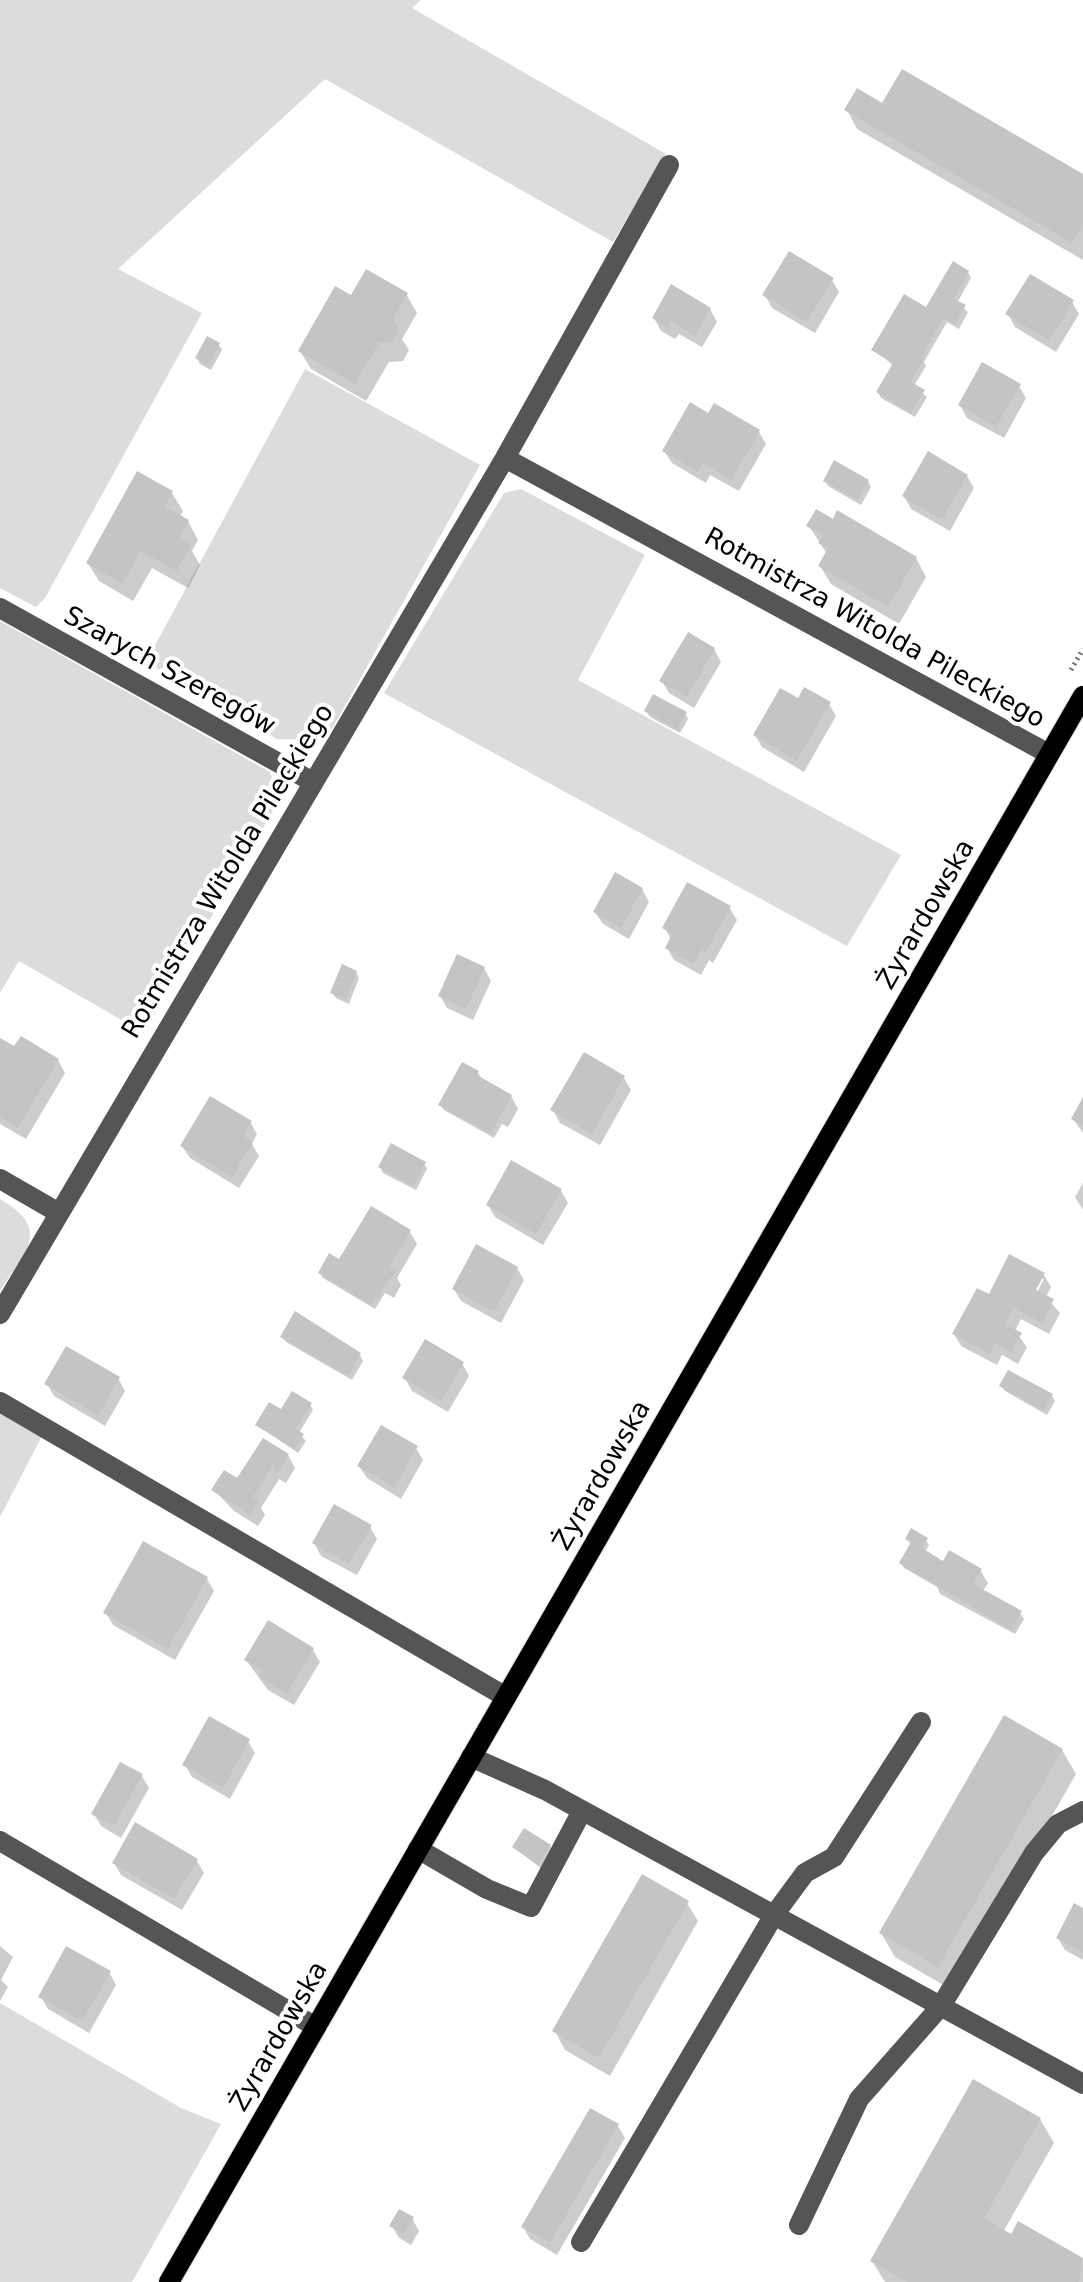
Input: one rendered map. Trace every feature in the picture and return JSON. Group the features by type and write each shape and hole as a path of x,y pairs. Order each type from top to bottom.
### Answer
{"main road":[{"name":"Żyrardowska","path":"169,2282 1083,696"}],"street":[{"name":"Rotmistrza Witolda Pileckiego","path":"0,1314 505,458 669,165"},
{"name":"Rotmistrza Witolda Pileckiego","path":"505,458 1049,754"},
{"name":"Szarych Szeregów","path":"0,608 313,782"},
{"path":"0,1179 59,1213"},
{"path":"0,1402 506,1697"},
{"path":"581,2242 774,1915 805,1873 834,1857 921,1722"},
{"path":"471,1757 582,1811 1083,2084"},
{"path":"418,1849 487,1889 531,1907 582,1811"},
{"path":"799,2225 859,2099 941,2006 1034,1853 1058,1824 1083,1811"},
{"path":"0,1841 316,2027"}],"shaded area":[{"path":"0,0 421,0 412,8 666,154 613,242 325,79 118,269 202,313 45,598 36,607 0,588"},
{"path":"305,369 480,465 332,729 307,740 277,739 146,662"},
{"path":"521,489 645,555 578,680 901,855 847,946 384,693 504,493"},
{"path":"0,621 270,772 279,800 144,1033 19,961 0,993"},
{"path":"0,1199 16,1210 30,1231 25,1252 0,1291"},
{"path":"0,1410 42,1436 0,1517"},
{"path":"0,2003 181,2108 221,2124 132,2282 0,2282"}],"building":[{"path":"902,69 1083,174 1083,224 1072,243 844,110 857,88 882,103"},
{"path":"789,251 834,278 807,322 762,295"},
{"path":"953,261 969,271 954,299 966,305 955,324 944,318 921,357 924,359 911,382 925,390 911,413 876,392 893,363 871,350 904,294 926,307"},
{"path":"366,269 408,293 393,319 399,330 393,342 379,343 355,384 298,351 335,286 351,295"},
{"path":"1030,274 1074,300 1049,341 1005,314"},
{"path":"671,284 711,308 695,336 671,322 668,328 652,318"},
{"path":"207,336 220,343 208,366 195,358"},
{"path":"982,362 1021,384 996,427 958,405"},
{"path":"690,402 708,413 714,403 760,430 732,480 703,464 698,472 662,451"},
{"path":"928,451 968,475 942,520 902,496"},
{"path":"834,460 869,480 858,500 823,481"},
{"path":"137,471 173,491 165,507 189,520 179,538 191,545 177,571 141,551 122,583 86,563"},
{"path":"816,509 833,519 837,510 917,557 888,607 818,566 828,548 818,543 823,535 806,526"},
{"path":"688,632 715,648 687,697 659,681"},
{"path":"804,687 831,702 797,761 753,735 780,688 798,698"},
{"path":"653,694 687,712 677,729 644,711"},
{"path":"615,872 643,888 621,928 593,912"},
{"path":"687,882 731,906 706,952 702,949 694,964 665,948 672,934 662,928"},
{"path":"457,954 485,967 466,1009 438,996"},
{"path":"342,964 357,971 346,999 330,993"},
{"path":"21,1036 59,1059 18,1128 0,1117 0,1038 14,1046"},
{"path":"584,1052 625,1076 592,1134 550,1110"},
{"path":"462,1062 479,1071 477,1075 512,1095 491,1134 438,1105"},
{"path":"210,1096 252,1121 243,1136 253,1142 232,1177 180,1146"},
{"path":"1083,1097 1083,1126 1071,1119"},
{"path":"391,1143 426,1162 413,1186 378,1167"},
{"path":"511,1160 562,1189 536,1234 486,1205"},
{"path":"371,1206 411,1230 389,1268 396,1271 371,1305 318,1273 329,1253 339,1259"},
{"path":"476,1244 518,1267 494,1312 452,1289"},
{"path":"1009,1254 1045,1273 1036,1290 1054,1299 1042,1323 1014,1308 1005,1324 1022,1333 1011,1352 995,1344 990,1354 952,1334 977,1288 989,1294"},
{"path":"295,1311 361,1353 349,1376 280,1337"},
{"path":"425,1339 464,1362 441,1401 402,1378"},
{"path":"66,1346 120,1377 98,1415 44,1384"},
{"path":"1008,1370 1053,1394 1044,1411 999,1386"},
{"path":"292,1391 312,1403 296,1429 304,1434 295,1449 255,1425 269,1402 281,1409"},
{"path":"381,1425 418,1446 394,1487 357,1466"},
{"path":"263,1438 289,1454 278,1472 272,1467 253,1497 259,1501 250,1515 211,1490 224,1470 237,1478"},
{"path":"334,1504 372,1525 349,1564 312,1543"},
{"path":"911,1528 928,1538 922,1548 943,1561 949,1550 982,1569 973,1584 1022,1611 1011,1630 899,1563 911,1542 905,1539"},
{"path":"143,1541 208,1577 168,1649 103,1613"},
{"path":"268,1620 314,1648 287,1694 259,1677 263,1671 244,1660"},
{"path":"1004,1715 1063,1749 938,1967 879,1933"},
{"path":"209,1716 250,1739 223,1788 182,1765"},
{"path":"120,1762 143,1774 114,1826 91,1814"},
{"path":"135,1822 198,1859 174,1899 112,1863"},
{"path":"524,1828 551,1845 538,1865 512,1847"},
{"path":"642,1874 689,1901 599,2058 552,2031"},
{"path":"1074,1903 1083,1908 1083,1953 1056,1938"},
{"path":"66,1946 111,1971 82,2021 38,1997"},
{"path":"973,2079 1041,2118 984,2218 1011,2234 1018,2221 1083,2258 1079,2282 907,2282 870,2261"},
{"path":"590,2108 619,2124 550,2243 521,2227"},
{"path":"399,2209 414,2217 404,2234 389,2226"}]}
